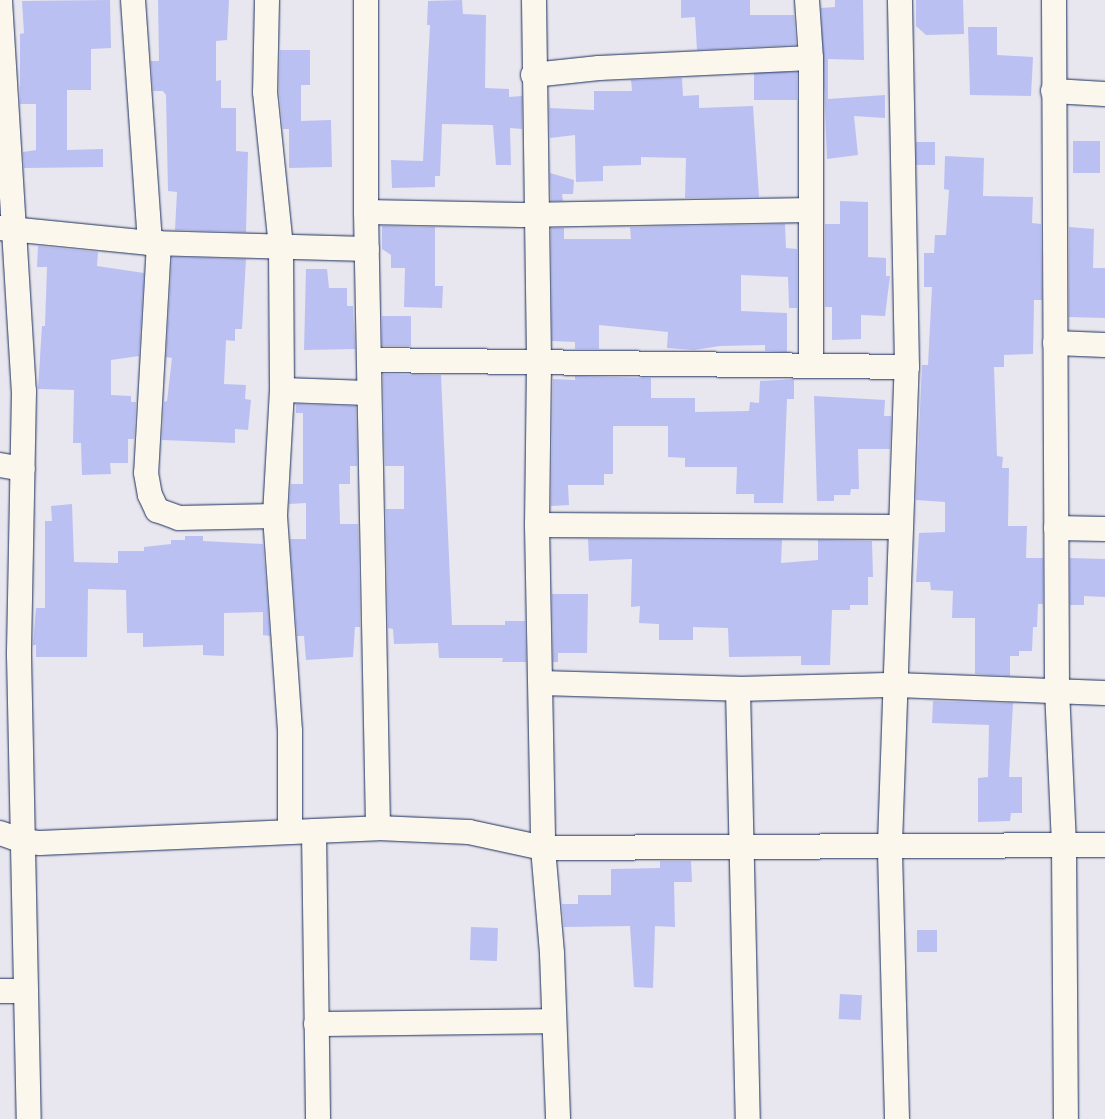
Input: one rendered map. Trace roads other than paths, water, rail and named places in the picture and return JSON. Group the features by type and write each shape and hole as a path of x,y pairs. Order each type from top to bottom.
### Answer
{"street":[{"path":"132,0 155,243 146,473 150,495 157,510 179,518 275,516"},
{"path":"268,0 265,92 281,248 282,390 275,516 290,731 290,832"},
{"path":"366,0 366,212 372,360 369,393 378,828"},
{"path":"534,0 533,75 539,364 537,524 543,848 558,1119"},
{"path":"807,0 811,58 811,365"},
{"path":"897,1119 890,844 907,367 900,0"},
{"path":"1054,0 1057,690 1064,845 1066,1119"},
{"path":"0,1 8,228 24,391 19,655 29,1119"},
{"path":"533,75 599,68 811,58"},
{"path":"1053,90 1105,94"},
{"path":"366,212 535,215 811,210"},
{"path":"8,228 155,243 367,249"},
{"path":"1055,343 1105,345"},
{"path":"372,360 539,364 907,367"},
{"path":"282,390 369,393"},
{"path":"0,465 23,469"},
{"path":"537,524 900,527"},
{"path":"1056,528 1105,530"},
{"path":"541,683 738,689 896,685 1105,693"},
{"path":"738,689 748,1119"},
{"path":"0,833 23,841 55,843 378,828 469,832 543,848 890,844 1105,845"},
{"path":"314,831 318,1119"},
{"path":"0,991 26,991"},
{"path":"316,1024 554,1021"}]}
